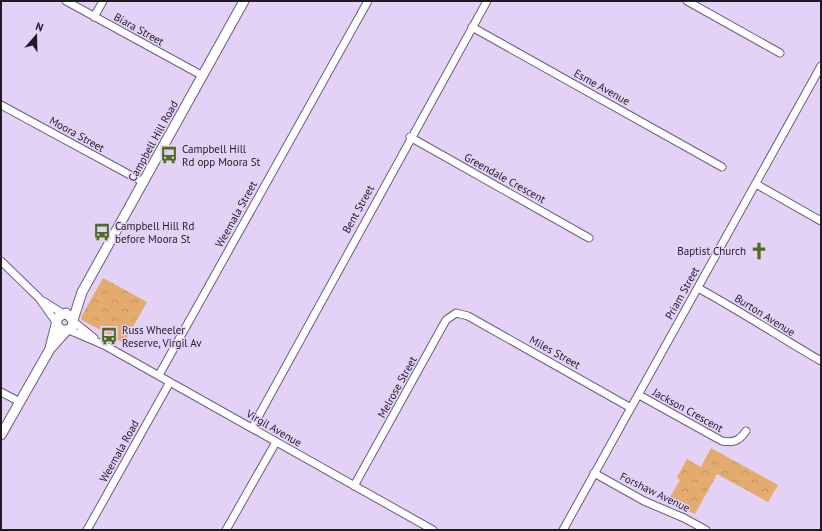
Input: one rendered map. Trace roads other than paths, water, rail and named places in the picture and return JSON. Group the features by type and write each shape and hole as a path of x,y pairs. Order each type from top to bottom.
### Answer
{"street":[{"name":"Biara Street","path":"66,1 203,76"},
{"path":"94,17 102,1"},
{"name":"Campbell Hill Road","path":"1,435 50,350 71,325 82,292 244,1"},
{"name":"Weemala Street","path":"159,375 368,1"},
{"name":"Bent Street","path":"252,428 410,137 487,1"},
{"path":"687,1 780,53"},
{"name":"Esme Avenue","path":"472,27 722,167"},
{"name":"Priam Street","path":"563,530 756,184 819,75 821,66"},
{"name":"Moora Street","path":"1,105 143,182"},
{"name":"Greendale Crescent","path":"410,137 589,238"},
{"path":"756,184 821,221"},
{"path":"1,261 40,298 63,313 70,315 71,325 61,330 40,298"},
{"name":"Burton Avenue","path":"698,288 763,325 787,343 821,361"},
{"name":"Campbell Hill Road","path":"63,313 82,292"},
{"path":"56,323 58,317 63,313"},
{"name":"Melrose Street","path":"354,486 446,320 456,313 468,316"},
{"name":"Miles Street","path":"468,316 631,408"},
{"name":"Campbell Hill Road","path":"50,350 56,323"},
{"name":"Virgil Avenue","path":"71,325 433,530"},
{"name":"Weemala Road","path":"87,530 170,382"},
{"path":"1,392 20,402"},
{"name":"Jackson Crescent","path":"639,395 722,441 738,441 746,431"},
{"path":"226,530 276,442"},
{"name":"Forshaw Avenue","path":"594,473 644,501 684,518 706,530"}],"place":[{"name":"Campbell Hill Rd opp Moora St","path":"169,155"},
{"name":"Campbell Hill Rd before Moora St","path":"102,232"},
{"name":"Baptist Church","path":"759,251"},
{"name":"Russ Wheeler Reserve, Virgil Av","path":"109,336"}]}
